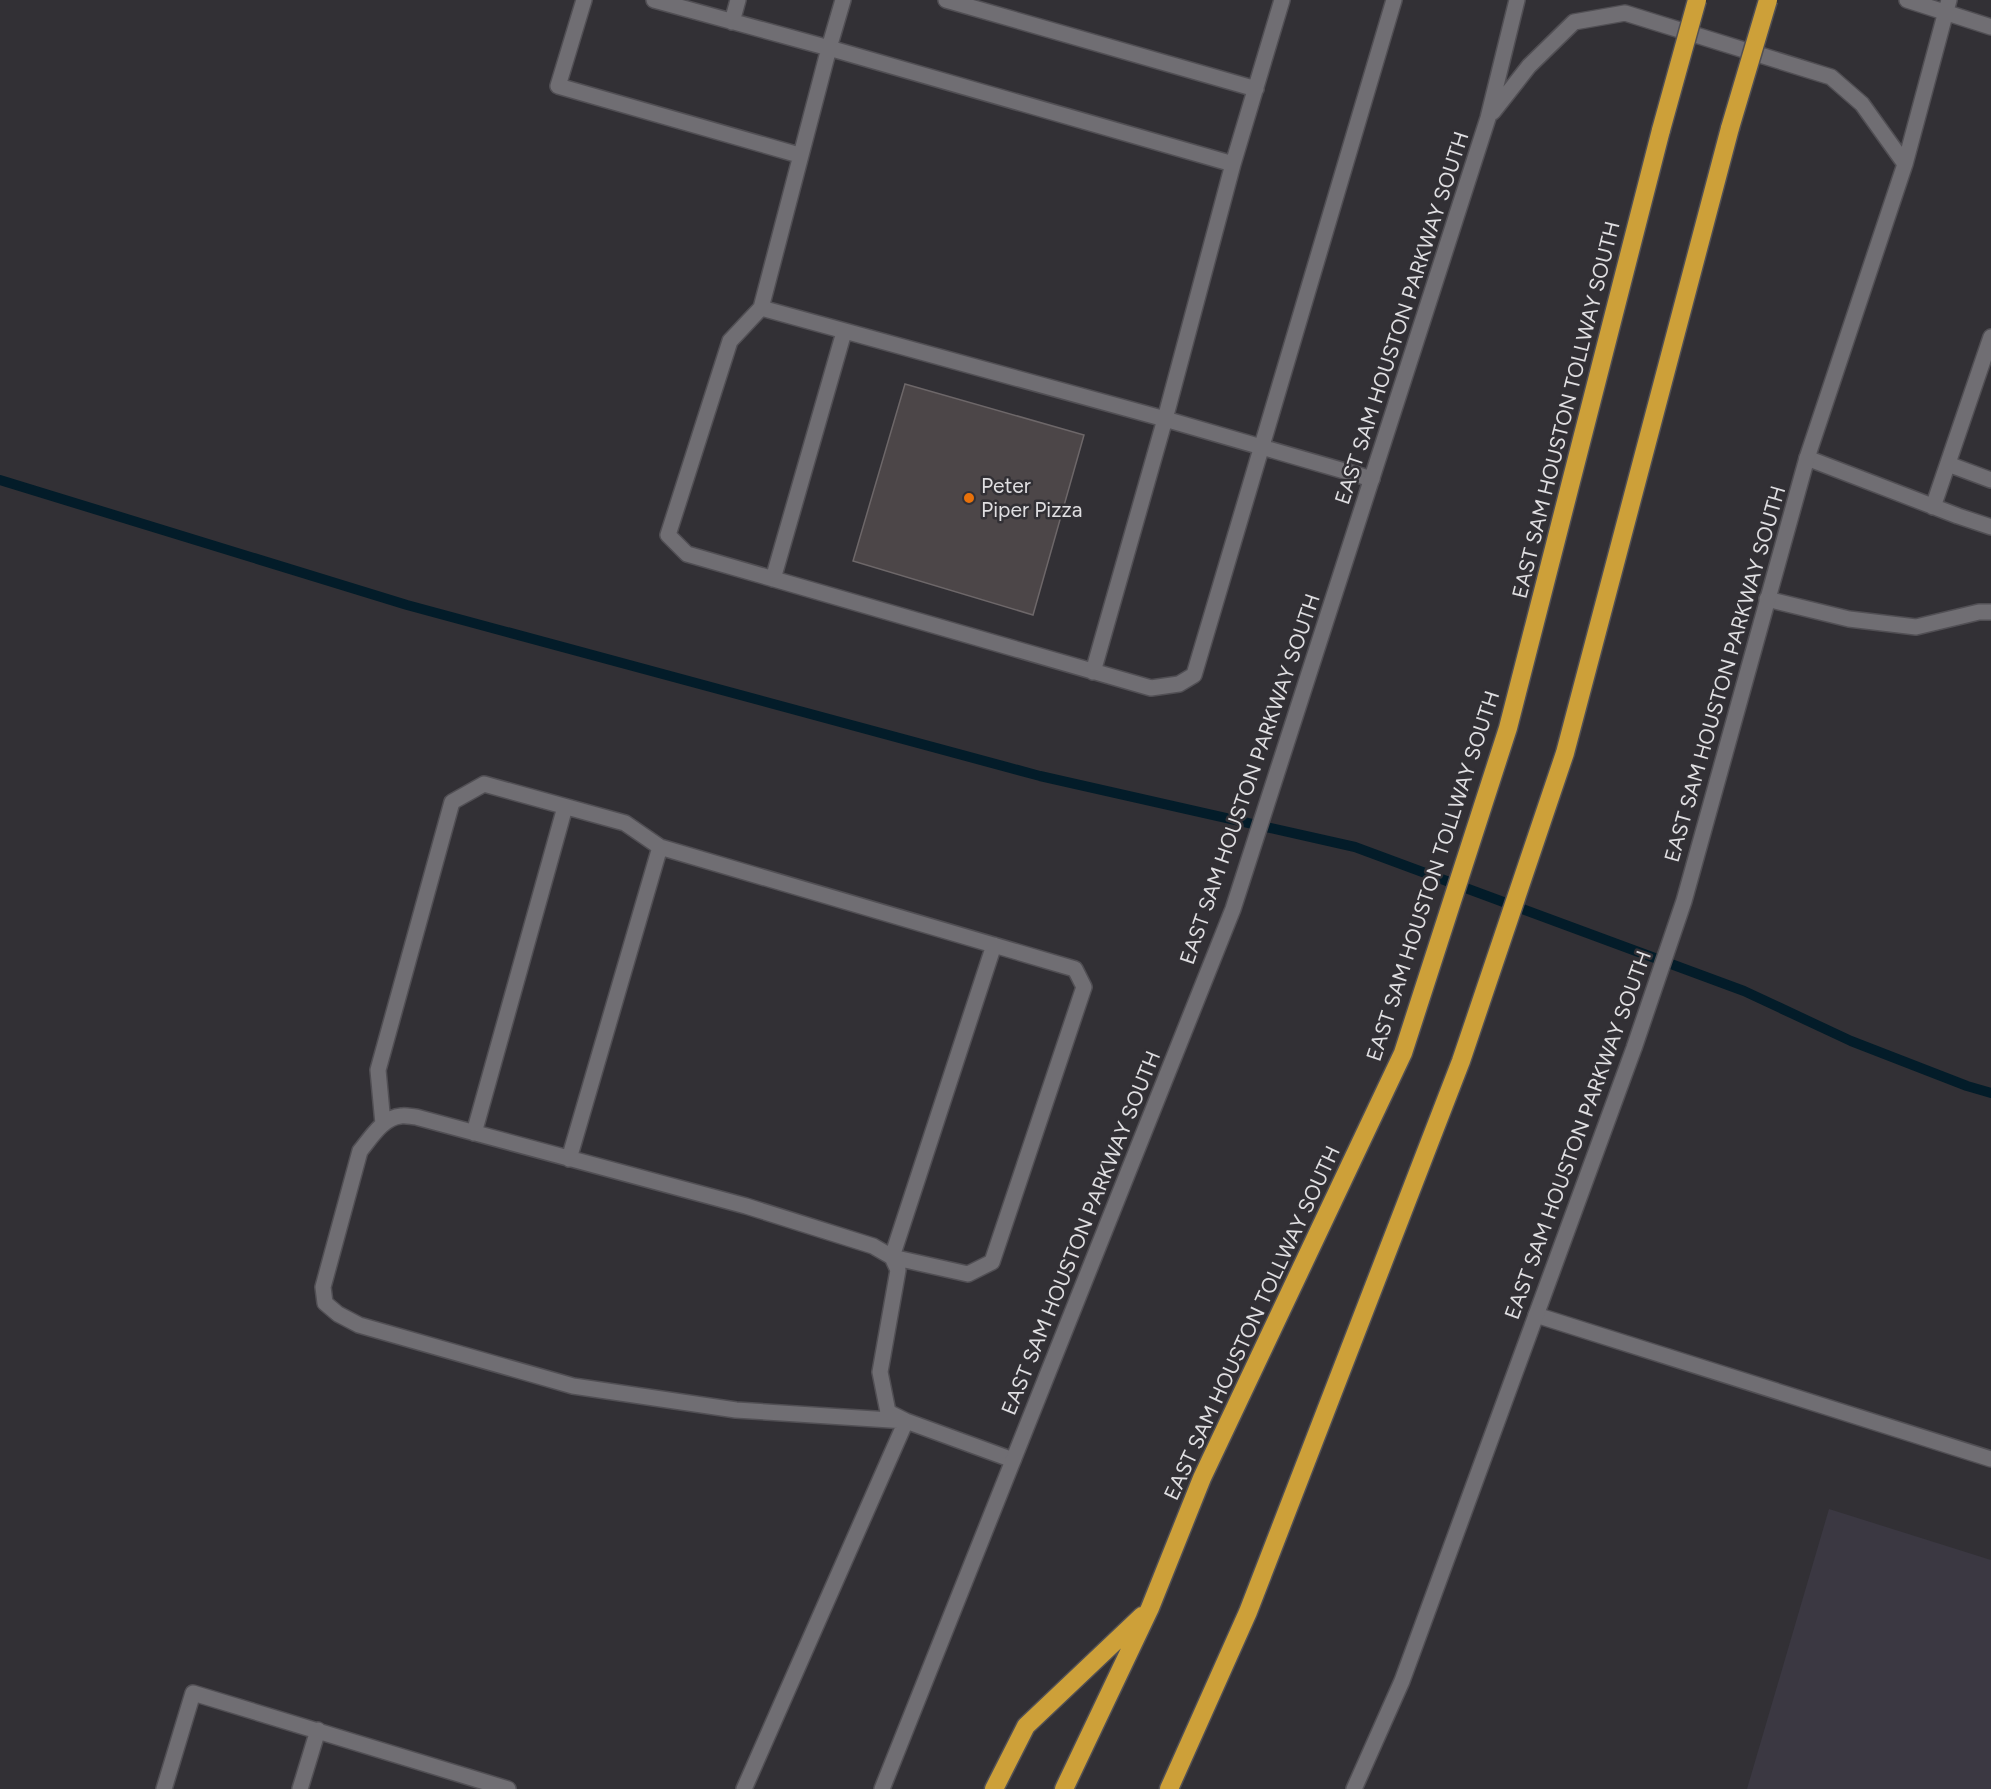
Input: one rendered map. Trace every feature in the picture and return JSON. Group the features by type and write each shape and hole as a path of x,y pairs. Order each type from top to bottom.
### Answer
{"highway":[{"name":"EAST SAM HOUSTON TOLLWAY SOUTH","path":"1064,1789 1150,1608 1202,1479 1403,1053 1508,728 1660,130 1697,0"},
{"path":"1169,1789 1248,1612 1461,1061 1565,753 1730,128 1768,0"},
{"path":"994,1789 1026,1726 1150,1608"}],"main road":[{"path":"584,0 558,86 799,155"},
{"path":"654,0 1233,164"},
{"path":"732,22 738,0"},
{"path":"843,0 799,155 761,308 730,341 668,535 687,554 1151,688 1179,684 1194,675 1394,0"},
{"path":"946,0 1256,89"},
{"path":"1093,672 1165,420 1233,164 1282,0"},
{"name":"EAST SAM HOUSTON PARKWAY SOUTH","path":"882,1789 1233,909 1488,118 1517,0"},
{"path":"1907,0 1948,7 1991,27"},
{"name":"EAST SAM HOUSTON PARKWAY SOUTH","path":"1354,1789 1402,1682 1634,1048 1683,901 1807,458 1905,164 1948,7"},
{"path":"1488,118 1529,66 1574,22 1625,14 1831,76 1862,104 1905,164"},
{"path":"761,308 1372,479"},
{"path":"773,579 844,332"},
{"path":"1933,507 1991,337"},
{"path":"1807,458 1933,507 1991,526"},
{"path":"1948,464 1991,480"},
{"path":"1767,599 1849,619 1916,627 1978,612 1991,612"},
{"path":"383,1124 378,1070 452,802 484,784 625,823 660,847 1075,969 1084,987 992,1262 968,1274 892,1257 873,1246 746,1206 416,1117 400,1116 383,1124 360,1151 323,1287 325,1303 338,1314 359,1325 573,1386 736,1410 906,1421"},
{"path":"474,1133 565,807"},
{"path":"569,1159 660,847"},
{"path":"994,945 892,1257 898,1270 880,1372 888,1412 906,1421 1013,1460"},
{"path":"1536,1315 1991,1460"},
{"path":"744,1789 906,1421"},
{"path":"164,1789 193,1693 508,1789"},
{"path":"300,1789 318,1730"}],"shaded area":[{"path":"1829,1509 1991,1560 1991,1789 1747,1789"}],"building":[{"name":"Peter Piper Pizza","path":"905,384 1084,435 1033,615 853,561"}],"waterway":[{"path":"0,480 407,605 1040,776 1355,847 1744,991 1851,1041 1991,1093"}],"place":[{"name":"Peter Piper Pizza","path":"969,498"}]}
